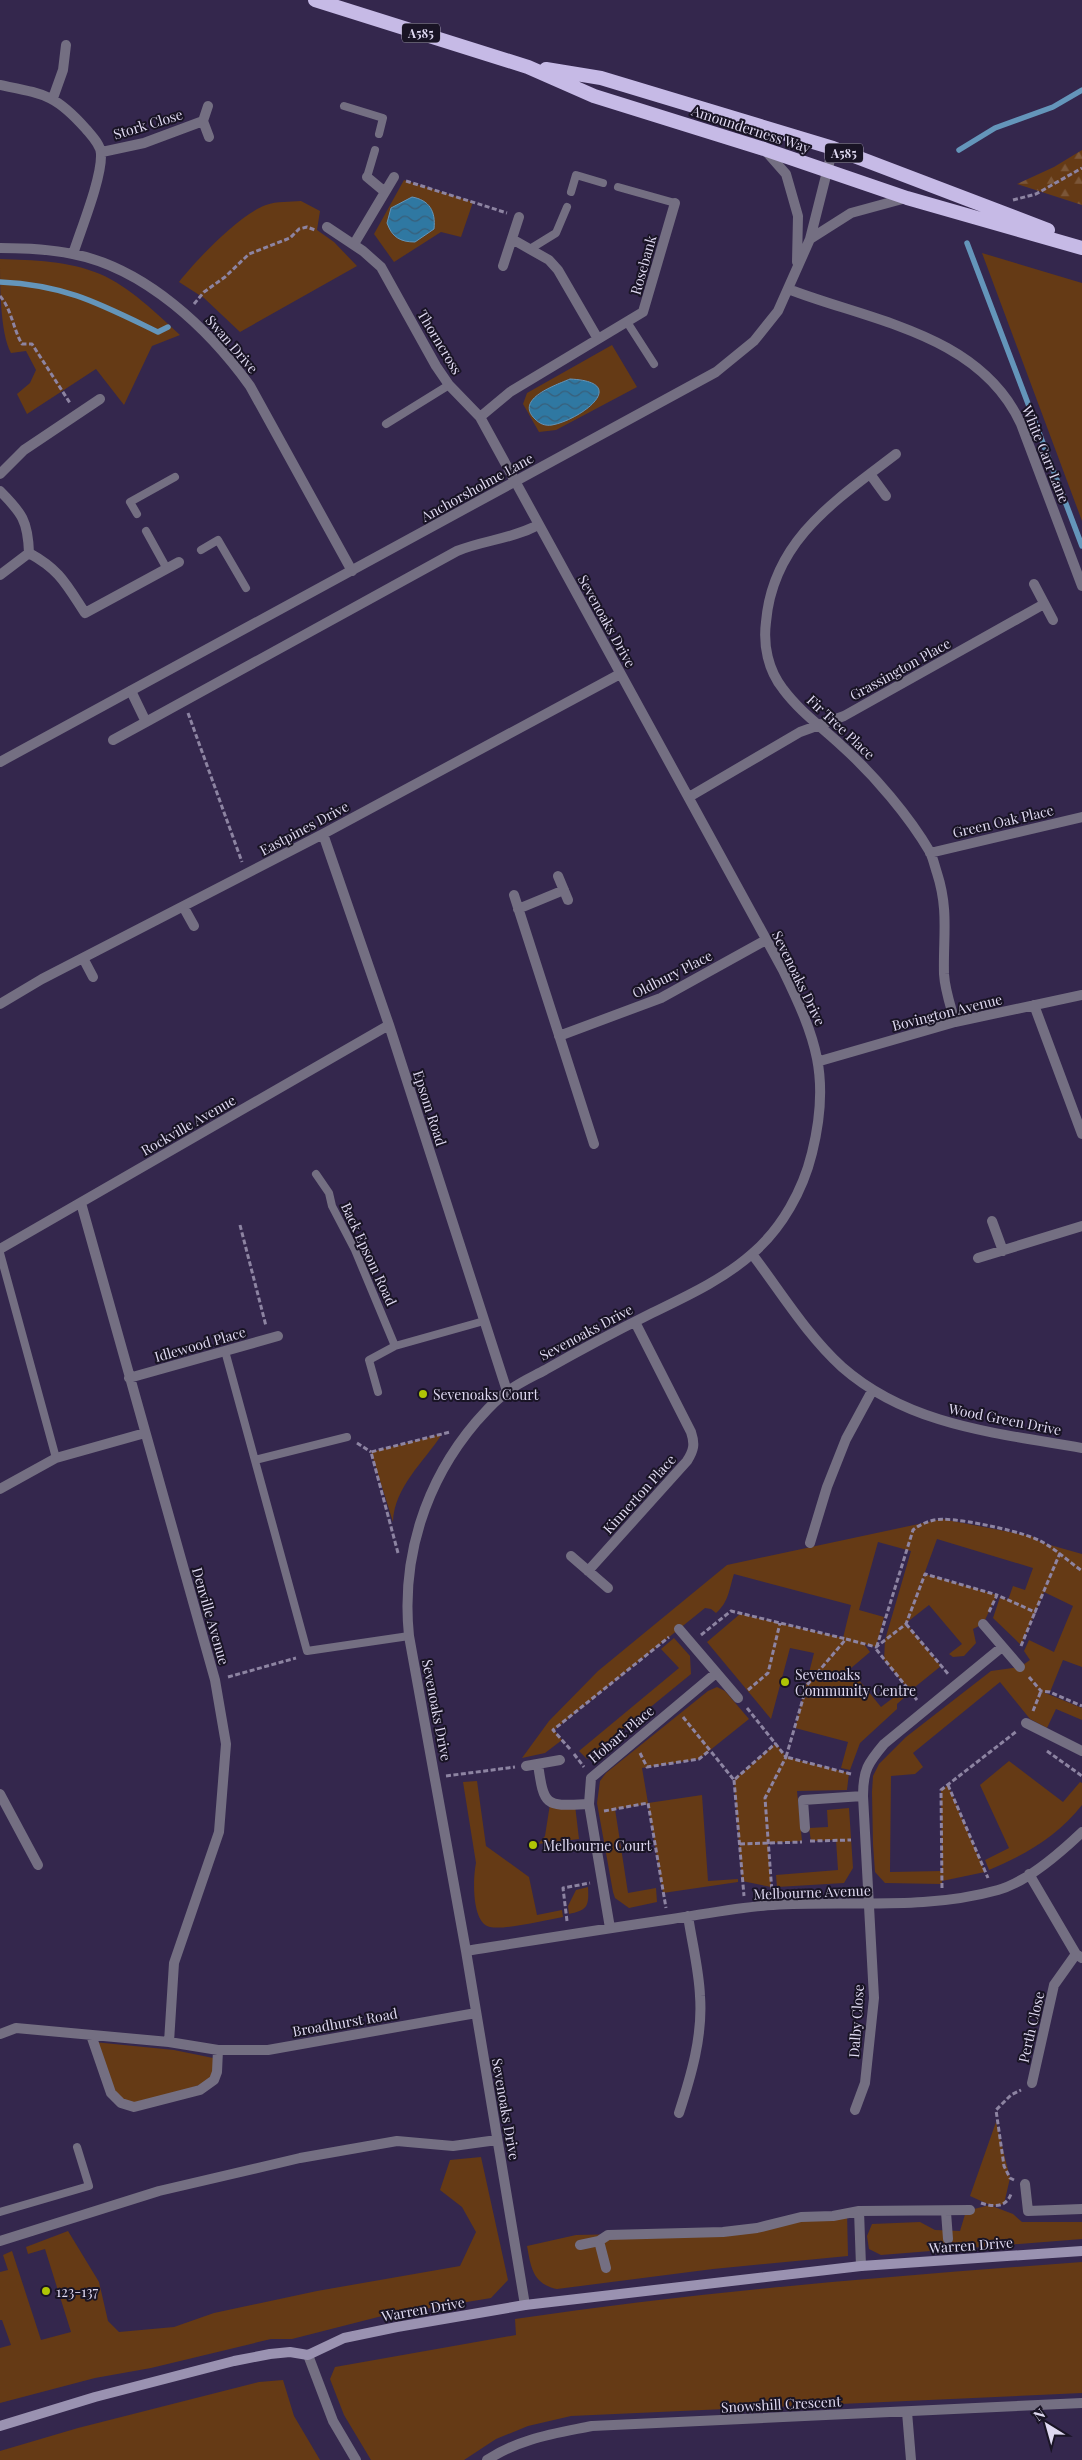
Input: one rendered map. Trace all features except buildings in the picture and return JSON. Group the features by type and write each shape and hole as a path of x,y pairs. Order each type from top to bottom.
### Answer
{"highway":[{"name":"Amounderness Way","path":"315,0 528,66 594,96 764,149 907,198 1082,248"},
{"name":"Amounderness Way","path":"528,66 601,78 833,148 1082,242"}],"main road":[{"name":"Warren Drive","path":"308,2355 344,2338 525,2305 861,2266 1082,2251"},
{"path":"0,2426 95,2397 234,2361 290,2352 308,2355"}],"street":[{"path":"53,98 63,70 66,45"},
{"name":"Stork Close","path":"0,85 53,98 70,111 94,138 102,152 100,169 73,254"},
{"name":"Stork Close","path":"208,106 203,120 209,136"},
{"name":"Stork Close","path":"102,152 144,143 203,120"},
{"name":"Anchorsholme Lane","path":"0,762 716,372 740,354 768,326 788,289 810,239 833,148"},
{"name":"Anchorsholme Lane","path":"764,149 786,174 798,216 797,266"},
{"path":"367,177 385,192"},
{"path":"354,244 394,177"},
{"path":"810,239 851,213 907,198"},
{"name":"Rosebank","path":"480,417 510,392 643,312 675,203"},
{"path":"504,266 519,217"},
{"name":"Thorncross","path":"327,227 354,244 381,267 436,366 449,385 480,417 515,482"},
{"path":"512,239 549,260 558,270 598,339"},
{"name":"Swan Drive","path":"0,248 73,254 133,277 185,314 230,359 250,386 352,571"},
{"name":"White Carr Lane","path":"788,289 911,330 932,339 969,361 994,384 1009,400 1021,424 1082,586"},
{"path":"0,474 24,450 100,399"},
{"name":"Fir Tree Place","path":"896,454 823,511 798,538 783,562 773,585 767,609 764,634 767,656 775,677 783,690 816,724 844,747 873,777 930,853 944,897 946,923 945,986 955,1022"},
{"path":"870,474 886,496"},
{"name":"Sevenoaks Drive","path":"515,482 766,940 805,1016 820,1061 822,1080 821,1114 811,1160 791,1205 778,1225 752,1254 716,1279 507,1391 492,1404 454,1451 434,1484 414,1544 408,1579 406,1608 410,1636 466,1951 525,2305"},
{"path":"0,492 20,512 28,530 29,553"},
{"path":"113,740 457,551 471,545 523,533 538,525"},
{"path":"29,553 49,564 64,581 85,613 179,562"},
{"path":"0,575 29,553"},
{"path":"1034,584 1053,620"},
{"name":"Grassington Place","path":"689,797 816,724 844,716 1044,604"},
{"name":"Eastpines Drive","path":"0,1004 83,958 184,908 620,674"},
{"path":"131,691 146,722"},
{"name":"Green Oak Place","path":"930,853 1082,817"},
{"name":"Epsom Road","path":"323,834 389,1024 507,1391"},
{"path":"558,876 568,900"},
{"path":"518,909 564,890"},
{"path":"514,896 594,1144"},
{"path":"184,908 194,926"},
{"name":"Oldbury Place","path":"560,1036 653,1002 766,940"},
{"path":"83,958 93,978"},
{"name":"Bovington Avenue","path":"820,1061 955,1022 1082,994"},
{"path":"1034,1005 1082,1134"},
{"name":"Rockville Avenue","path":"0,1249 389,1024"},
{"name":"Denville Avenue","path":"81,1203 144,1433 215,1680 226,1744 219,1832 174,1963 169,2042"},
{"path":"992,1221 1003,1250"},
{"path":"978,1258 1082,1226"},
{"name":"Wood Green Drive","path":"752,1254 808,1331 841,1366 872,1391 913,1411 953,1426 1082,1448"},
{"name":"Kinnerton Place","path":"588,1571 687,1461 692,1452 694,1442 691,1432 635,1322"},
{"name":"Idlewood Place","path":"129,1378 274,1337"},
{"path":"810,1544 827,1487 846,1439 872,1391"},
{"path":"0,1489 56,1458 144,1433"},
{"path":"571,1556 608,1588"},
{"path":"983,1624 1017,1663"},
{"path":"679,1629 738,1698"},
{"path":"864,1776 868,1764 884,1744 1002,1646"},
{"name":"Hobart Place","path":"610,1928 590,1809 590,1782 593,1777 634,1741 716,1673"},
{"path":"1026,1723 1082,1751"},
{"path":"526,1766 560,1760"},
{"path":"538,1764 543,1794 550,1804 590,1809"},
{"name":"Dalby Close","path":"855,2110 865,2083 874,1998 863,1796 864,1776"},
{"path":"0,1794 38,1865"},
{"path":"805,1828 803,1800 863,1796"},
{"name":"Melbourne Avenue","path":"466,1951 668,1919 772,1905 917,1904 960,1900 994,1891 1029,1874 1067,1847 1082,1832"},
{"path":"1029,1874 1079,1956"},
{"path":"679,2113 689,2083 699,2037 701,1997 688,1916"},
{"name":"Perth Close","path":"1032,2084 1054,1985 1079,1956"},
{"name":"Broadhurst Road","path":"0,2034 16,2028 169,2042 218,2050 268,2050 476,2013"},
{"path":"92,2035 110,2094 121,2103 134,2107 200,2090 214,2080 217,2072 218,2050"},
{"path":"0,2242 159,2191 300,2158 396,2141 453,2146 497,2140"},
{"path":"1025,2184 1028,2211 1082,2209"},
{"path":"580,2245 599,2242 608,2235 723,2232 757,2228 801,2217 833,2216 859,2210 946,2212 970,2210"},
{"path":"859,2210 861,2266"},
{"name":"Warren Drive","path":"946,2212 948,2239"},
{"path":"599,2242 606,2268"},
{"path":"308,2355 333,2421 356,2460"},
{"name":"Snowshill Crescent","path":"487,2460 513,2445 537,2436 592,2426 1082,2402"},
{"path":"907,2412 911,2460"}],"lane":[{"path":"344,106 383,118 379,134"},
{"path":"367,177 374,150"},
{"path":"571,192 576,175 603,183"},
{"path":"618,187 675,203"},
{"path":"530,249 556,233 566,207"},
{"path":"627,322 654,364"},
{"path":"386,424 449,385"},
{"path":"137,514 130,502 175,477"},
{"path":"146,531 166,569"},
{"path":"202,550 218,540 246,588"},
{"name":"Back Epsom Road","path":"316,1174 328,1193 332,1206 354,1250 395,1346"},
{"path":"0,1253 56,1458"},
{"path":"378,1392 370,1360 395,1346 484,1321"},
{"path":"224,1351 307,1650 410,1636"},
{"path":"255,1460 347,1437"},
{"path":"0,2212 88,2186 78,2146"}],"path":[{"path":"1010,200 1036,194 1082,168"},
{"path":"394,177 519,217"},
{"path":"185,314 204,292 225,277 249,254 290,238 300,229 307,227 317,230 327,227"},
{"path":"0,296 13,319 15,332 22,344 32,344 77,414"},
{"path":"183,701 246,874"},
{"path":"240,1224 274,1337"},
{"path":"408,1579 397,1549 371,1452 472,1428"},
{"path":"926,1710 876,1649 913,1530 921,1524 942,1519 966,1522 1031,1536 1060,1553 1082,1570"},
{"path":"1060,1553 1035,1612 1017,1663 1041,1691 1050,1692 1082,1706"},
{"path":"876,1647 906,1624 925,1574 997,1595 1035,1612"},
{"path":"983,1624 997,1595"},
{"path":"691,1643 731,1612 876,1647"},
{"path":"780,1623 768,1673 738,1698 786,1757 864,1776"},
{"path":"906,1624 957,1684"},
{"path":"593,1777 553,1730 679,1629"},
{"path":"772,1905 765,1798 786,1757 807,1684 846,1639"},
{"path":"215,1680 299,1658 307,1650"},
{"path":"942,1902 941,1790 1026,1723 1030,1719 1041,1691"},
{"path":"675,1706 734,1780 744,1909"},
{"path":"1017,1730 1026,1736"},
{"path":"634,1741 647,1767 699,1759 710,1750"},
{"path":"734,1780 776,1743"},
{"path":"1042,1747 1082,1776"},
{"path":"436,1777 526,1766"},
{"path":"948,1785 994,1891"},
{"path":"590,1809 648,1803 668,1919"},
{"path":"569,1934 562,1888 602,1881"},
{"path":"1011,2184 1004,2166 996,2110 1011,2095 1032,2084"},
{"path":"1010,2178 1025,2184"},
{"path":"970,2210 978,2202 991,2205 1004,2204 1011,2196 1011,2190"}],"green space":[{"path":"1082,150 1082,205 1017,184 1054,167"},
{"path":"404,180 473,202 461,237 441,232 394,262 374,234"},
{"path":"301,201 320,211 317,230 334,242 357,266 240,332 204,298 179,282 207,250 255,210 279,202"},
{"path":"982,253 1082,283 1082,521"},
{"path":"0,259 63,264 100,274 132,293 180,335 152,346 124,405 96,369 27,414 17,394 30,383 36,370 26,351 11,353 7,344 1,308"},
{"path":"612,345 637,387 556,430 539,432 523,404 527,393"},
{"path":"442,1434 404,1486 395,1509 393,1522 371,1452"},
{"path":"942,1519 1031,1536 1043,1543 1082,1554 1082,1667 1063,1660 1050,1692 1043,1692 1082,1708 1082,1720 1056,1709 1047,1728 1030,1719 1000,1682 913,1753 923,1767 915,1774 891,1776 890,1872 942,1871 941,1790 948,1785 985,1872 942,1881 942,1884 885,1883 875,1872 873,1776 879,1764 906,1737 991,1671 1020,1667 1030,1660 1024,1651 1029,1640 1054,1652 1073,1606 1044,1592 1021,1645 993,1618 1000,1597 1008,1600 1013,1586 1025,1590 1033,1568 937,1539 917,1594 925,1574 997,1595 983,1624 973,1629 976,1643 964,1656 953,1657 949,1654 962,1644 929,1605 906,1623 941,1666 910,1691 884,1660 885,1640 911,1551 878,1542 859,1610 884,1617 876,1647 864,1644 870,1652 850,1669 881,1707 902,1691 906,1696 897,1704 897,1709 860,1743 850,1770 841,1768 848,1742 795,1728 814,1653 790,1648 771,1719 707,1642 740,1614 843,1638 851,1605 734,1574 726,1600 716,1613 711,1609 705,1608 554,1730 562,1740 545,1753 522,1758 549,1721 598,1671 727,1565"},
{"path":"674,1638 690,1656 691,1674 587,1759 579,1751 679,1668 661,1649"},
{"path":"717,1687 725,1691 749,1719 699,1759 642,1768 648,1803 702,1795 708,1881 738,1879 738,1882 663,1893 648,1804 615,1809 628,1893 656,1888 657,1902 629,1908 615,1898 613,1892 597,1803 600,1781 606,1773 708,1691"},
{"path":"776,1743 786,1757 849,1773 847,1790 797,1791 802,1841 768,1843 771,1887 742,1881 734,1780"},
{"path":"1009,1761 1063,1802 1080,1782 1082,1783 1082,1805 1073,1816 1040,1844 989,1870 985,1860 1009,1848 980,1785"},
{"path":"477,1781 486,1846 529,1877 537,1915 562,1910 563,1917 497,1928 484,1924 479,1917 476,1909 474,1888 476,1863 463,1782"},
{"path":"550,1804 575,1805 579,1839 538,1844 545,1836"},
{"path":"849,1808 853,1868 844,1883 777,1887 776,1875 838,1870 836,1840 811,1841 809,1828 828,1827 827,1810"},
{"path":"588,1887 588,1899 584,1909 569,1914 568,1906 576,1890"},
{"path":"94,2042 174,2050 218,2059 214,2080 134,2107 111,2093"},
{"path":"996,2122 1010,2178 1004,2204 992,2206 1013,2214 1022,2222 1082,2222 1082,2239 881,2255 869,2249 867,2236 872,2224 920,2222 935,2230 960,2231 966,2211 990,2205 970,2196"},
{"path":"481,2157 508,2280 491,2298 382,2316 292,2339 271,2339 151,2368 95,2378 0,2403 0,2348 11,2345 2,2320 0,2320 0,2272 8,2270 3,2255 12,2251 41,2340 71,2332 45,2249 28,2254 26,2247 68,2231 99,2282 108,2321 119,2332 174,2327 214,2313 317,2291 460,2266 476,2232 462,2207 440,2190 450,2160"},
{"path":"847,2212 848,2256 713,2269 557,2289 549,2287 534,2274 527,2246 576,2235 723,2232"},
{"path":"1082,2262 1082,2393 571,2416 528,2426 496,2439 464,2460 371,2460 344,2415 330,2379 335,2367 516,2335 515,2319 727,2292"},
{"path":"283,2380 294,2416 320,2460 0,2460 0,2451 78,2428 259,2382"}],"water":[{"path":"412,197 418,198 427,204 434,217 434,229 415,242 397,238 391,232 387,223 391,208"},
{"path":"570,379 588,382 597,387 599,394 595,401 586,409 563,422 545,425 535,419 530,412 530,405 533,399 547,389"}],"waterway":[{"path":"959,150 995,128 1053,107 1082,90"},
{"path":"967,243 1082,546"},
{"path":"0,282 44,287 64,292 100,305 158,332 168,327"}],"place":[{"name":"Sevenoaks Court","path":"423,1394"},
{"name":"Sevenoaks Community Centre","path":"785,1682"},
{"name":"Melbourne Court","path":"533,1845"},
{"name":"123-137","path":"46,2291"}]}
